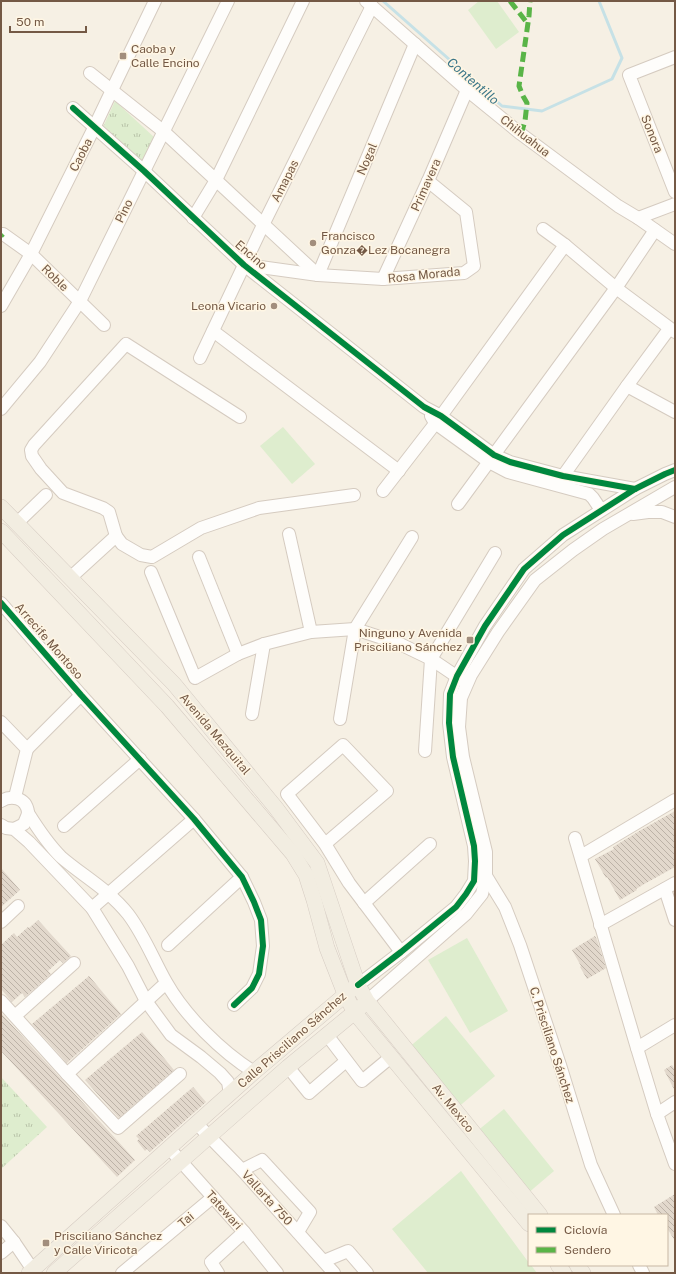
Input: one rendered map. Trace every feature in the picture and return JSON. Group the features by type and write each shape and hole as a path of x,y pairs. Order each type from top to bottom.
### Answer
{"main road":[{"name":"Avenida Mezquital","path":"1,507 174,684 276,808 317,863 358,985 367,1001"},
{"name":"Avenida Mezquital","path":"1,531 167,706 293,854 306,875 327,948 345,994 355,1013"},
{"name":"Calle Prisciliano Sánchez","path":"32,1272 254,1072 345,994 358,985"},
{"name":"Calle Prisciliano Sánchez","path":"54,1273 288,1067 355,1013 367,1001"},
{"name":"Av. Mexico","path":"367,1001 539,1214"},
{"name":"Av. Mexico","path":"355,1013 528,1223"}],"street":[{"name":"Caoba","path":"1,306 31,254 155,1"},
{"name":"Pino","path":"1,409 40,362 80,301 228,1"},
{"path":"193,218 216,180 303,1"},
{"name":"Chihuahua","path":"369,4 467,90 521,134 618,206 675,244"},
{"name":"Amapas","path":"200,358 369,4"},
{"name":"Nogal","path":"318,275 415,44"},
{"name":"Sonora","path":"675,57 629,75 675,192"},
{"path":"90,73 163,131 264,223 318,275"},
{"name":"Primavera","path":"383,279 428,181 467,90"},
{"name":"Encino","path":"73,108 144,171 244,265 424,407 438,420 492,458 510,462 561,481"},
{"name":"Rosa Morada","path":"244,265 318,275 383,279 464,273 474,266 466,212 428,181"},
{"path":"638,218 675,204"},
{"path":"543,229 672,331 627,386 561,481"},
{"path":"458,504 616,288 656,230"},
{"name":"Roble","path":"3,234 31,254 104,325"},
{"path":"383,491 438,420 565,245"},
{"path":"213,331 399,471"},
{"path":"240,417 126,344 34,445 31,450 32,456 41,469 63,493 103,508 109,512 116,536 122,544 141,555 152,557 201,528 259,508 354,495"},
{"path":"627,386 675,412"},
{"path":"670,472 674,491"},
{"name":"Calle Prisciliano Sánchez","path":"358,985 456,907 474,881 476,861 474,846 453,757 449,723 450,694 456,676 485,626 524,569 563,535 635,489 670,472"},
{"path":"561,481 635,489"},
{"path":"561,481 589,494 601,510"},
{"name":"Calle Prisciliano Sánchez","path":"367,1001 466,914 482,894 486,876 486,852 463,757 459,727 461,698 467,684 498,632 535,580 573,550 627,514 674,491"},
{"path":"17,523 46,495"},
{"path":"627,514 662,512 675,517"},
{"path":"289,534 311,632"},
{"path":"70,578 116,536"},
{"path":"340,719 355,629 412,537"},
{"path":"425,751 431,659 495,553"},
{"path":"198,557 238,654"},
{"path":"151,572 194,678 238,654 264,644 311,632 355,629 398,643 431,659 467,684"},
{"name":"Arrecife Montoso","path":"1,602 81,695 27,749"},
{"path":"252,714 264,644"},
{"path":"81,695 194,819 242,877 261,920 263,946 258,974 252,988 234,1005"},
{"path":"1,723 27,749 15,797"},
{"path":"325,844 387,791 343,745 287,794 325,844 349,883 401,952"},
{"path":"64,826 140,760"},
{"path":"1,801 8,797 15,797 22,800 28,813 46,841 61,857 109,894 127,913 144,939 166,983 187,1013 237,1062 254,1072"},
{"path":"581,856 675,800"},
{"path":"1,825 6,828 14,829 24,824 28,813"},
{"path":"92,908 194,819"},
{"path":"14,829 92,908 128,966 146,1001 171,1035 193,1050 220,1073 228,1082 230,1094"},
{"path":"575,838 657,1114 674,1158"},
{"path":"364,903 430,844"},
{"name":"C. Prisciliano Sánchez","path":"486,876 504,906 520,945 560,1065 590,1165 614,1214"},
{"path":"168,945 242,877"},
{"path":"600,926 670,886 675,920"},
{"path":"1,922 18,906"},
{"path":"15,1016 74,964"},
{"path":"67,1074 166,983"},
{"path":"1,1001 118,1128 180,1074"},
{"path":"637,1048 675,1025"},
{"path":"193,1050 208,1035"},
{"path":"327,1035 362,1081 391,1057"},
{"path":"288,1067 309,1093 346,1061"},
{"path":"657,1114 675,1102"},
{"name":"Vallarta 750","path":"197,1124 242,1170 334,1273"},
{"name":"Tatewari","path":"170,1148 244,1232 277,1273"},
{"path":"242,1170 262,1160 310,1212 298,1232"},
{"name":"Tai","path":"122,1273 213,1197"},
{"path":"1,1226 14,1242 32,1272"},
{"path":"218,1273 210,1262 244,1232"},
{"path":"1,1253 14,1242"},
{"path":"324,1261 348,1252 367,1273"}],"green space":[{"path":"479,1 497,1 519,32 496,49 468,10"},
{"path":"115,101 155,138 144,164 103,127"},
{"path":"283,427 315,464 292,484 260,446"},
{"path":"467,938 508,1011 470,1033 428,960"},
{"path":"446,1016 495,1076 456,1109 407,1049"},
{"path":"1,1077 47,1127 1,1169"},
{"path":"504,1109 554,1171 527,1194 476,1132"},
{"path":"461,1171 528,1262 528,1266 532,1266 537,1273 428,1273 392,1229"}],"building":[{"path":"675,811 675,867 636,889 637,890 620,900 595,859 614,849 613,847 641,830"},
{"path":"1,868 20,890 1,907"},
{"path":"38,920 71,956 63,963 60,960 48,971 51,974 25,997 22,993 12,1002 1,989 1,945 14,933 17,937"},
{"path":"595,936 606,968 587,979 572,950"},
{"path":"89,976 121,1014 67,1063 32,1024"},
{"path":"1,1013 135,1160 117,1177 1,1051"},
{"path":"142,1032 174,1070 119,1118 85,1080"},
{"path":"672,1065 675,1070 675,1091 664,1070"},
{"path":"193,1087 206,1102 150,1152 147,1149 145,1151 137,1141 139,1139 136,1136"},
{"path":"675,1194 675,1241 668,1230 668,1214 658,1214 654,1207"}],"waterway":[{"name":"Contentillo","path":"383,1 502,106 542,111 612,79 622,58 599,1"}],"marked path":[{"path":"510,1 528,24"},
{"path":"521,134 525,121 527,103 519,86 530,1"}],"cycle path":[{"path":"73,108 144,171 244,265 424,407 441,416 494,455 510,462 563,476 635,489"},
{"path":"358,985 456,907 474,881 474,846 453,757 449,723 450,694 457,676 485,626 524,569 563,535 635,489 675,470"},
{"path":"1,603 81,695 194,819 242,877 261,920 263,946 259,974 252,988 234,1005"}],"place":[{"name":"Caoba y Calle Encino","path":"123,56"},
{"name":"Francisco Gonza�Lez Bocanegra","path":"313,243"},
{"name":"Leona Vicario","path":"274,306"},
{"name":"Ninguno y Avenida Prisciliano Sánchez","path":"470,640"},
{"name":"Prisciliano Sánchez y Calle Viricota","path":"46,1243"}]}
